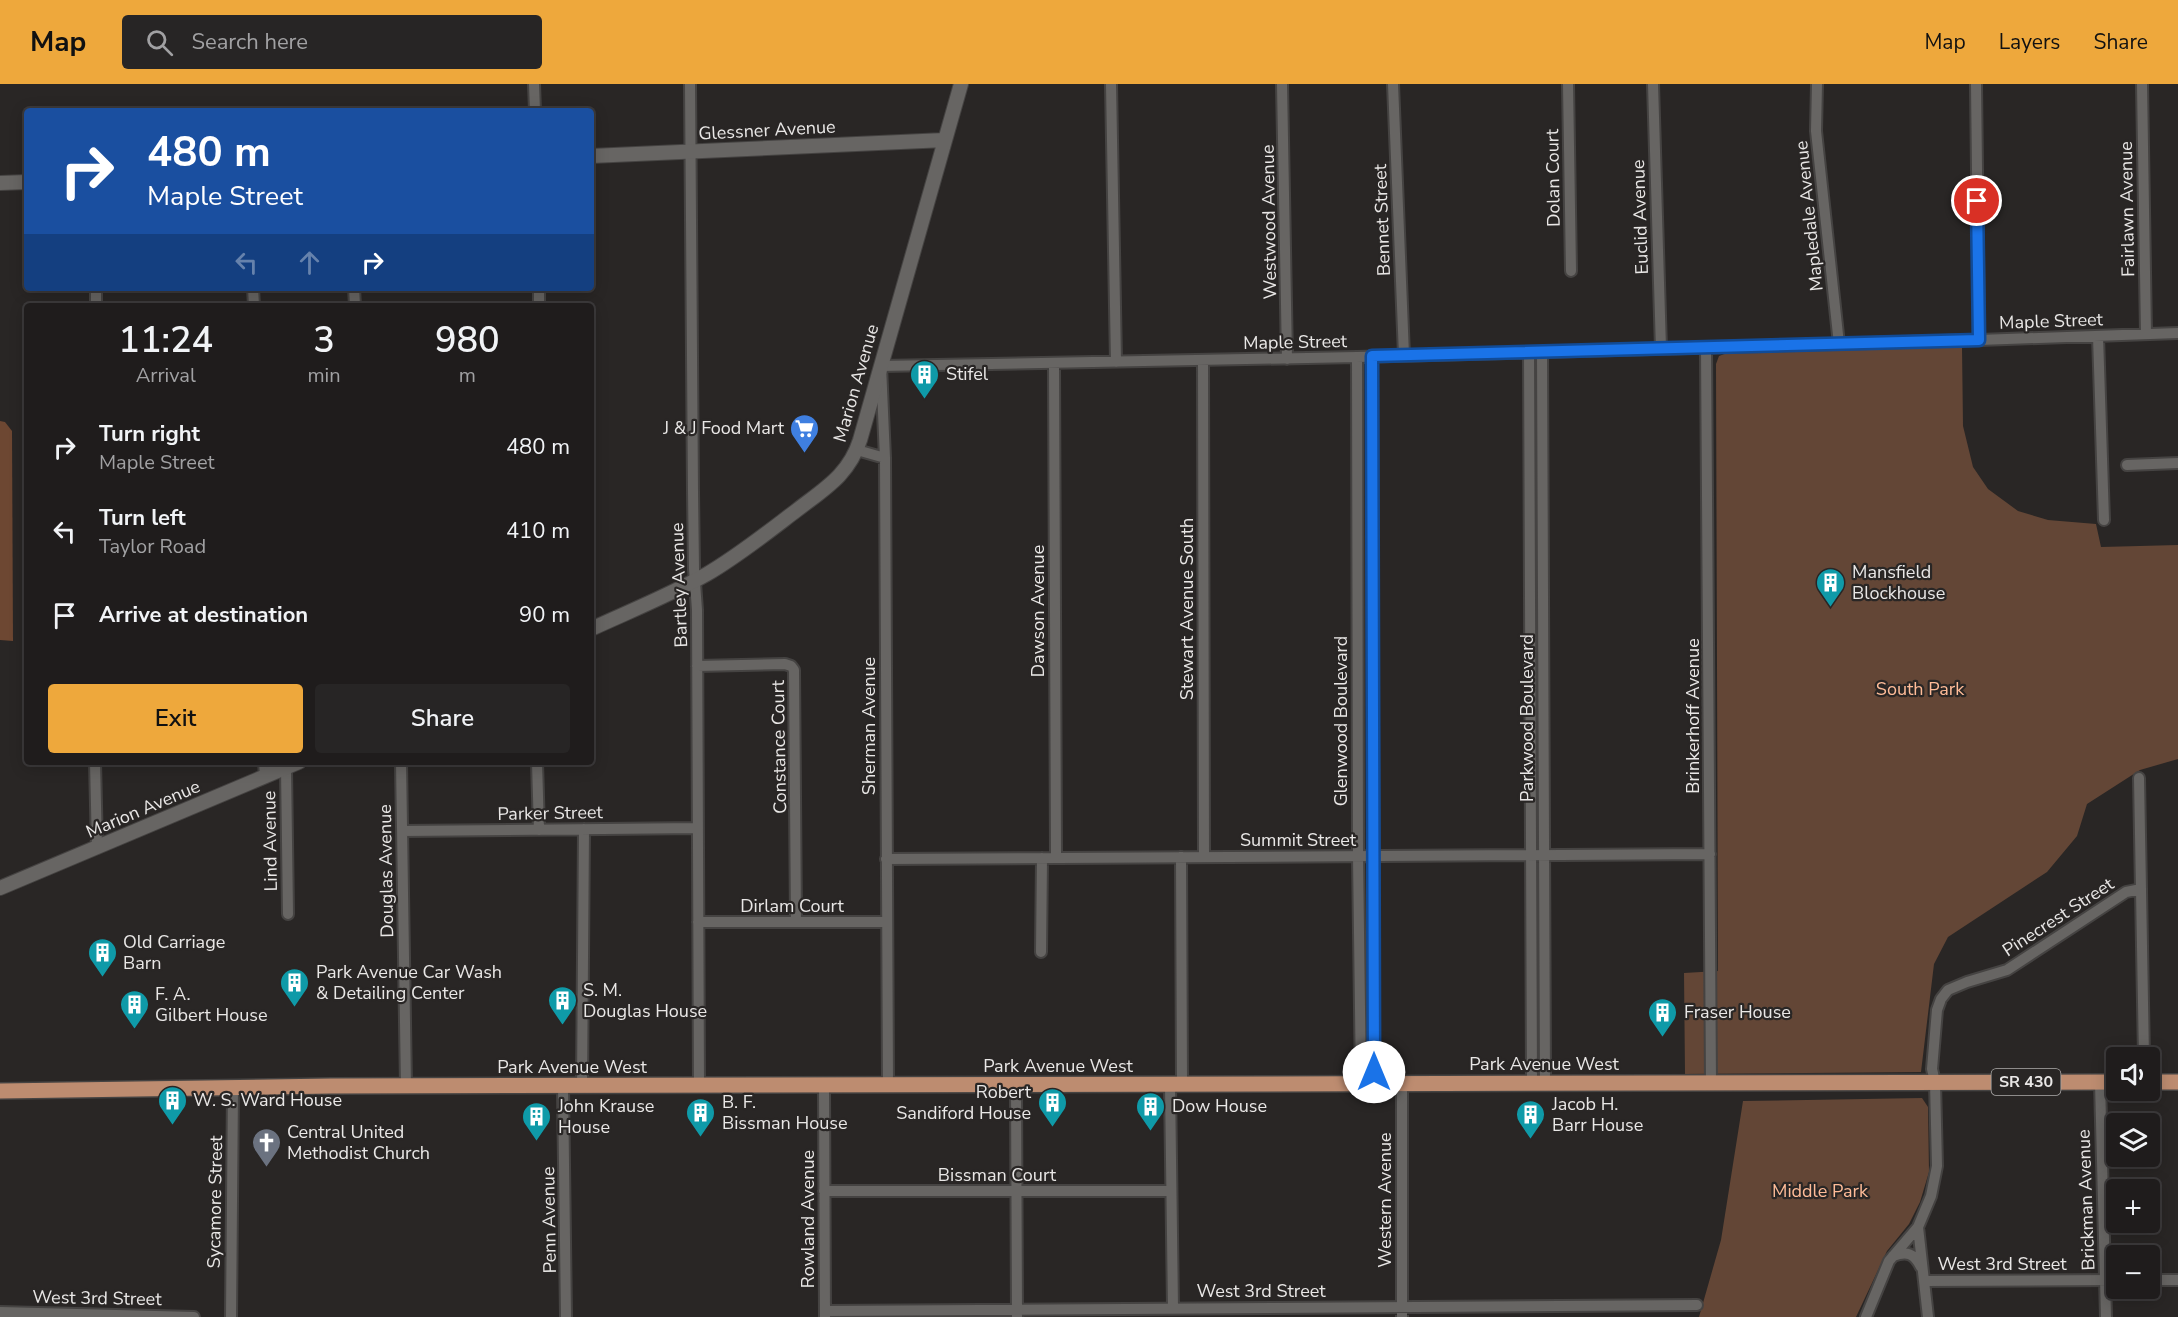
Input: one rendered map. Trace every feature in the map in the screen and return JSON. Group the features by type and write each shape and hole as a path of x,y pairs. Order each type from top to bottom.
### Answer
{"main road":[{"name":"Park Avenue West","path":"0,1091 233,1087 2106,1082"},
{"path":"2160,1082 2178,1082"}],"street":[{"path":"534,84 535,108"},
{"name":"Bartley Avenue","path":"690,84 694,581 697,610 699,1086"},
{"name":"Marion Avenue","path":"594,628 694,581 756,540 846,470 857,450 961,84"},
{"path":"1111,84 1116,362"},
{"name":"Westwood Avenue","path":"1282,84 1287,359"},
{"name":"Bennet Street","path":"1393,84 1404,355"},
{"name":"Dolan Court","path":"1568,84 1571,271"},
{"name":"Euclid Avenue","path":"1653,84 1661,349"},
{"name":"Mapledale Avenue","path":"1817,84 1816,130 1839,344"},
{"path":"1976,84 1979,340"},
{"name":"Fairlawn Avenue","path":"2142,84 2146,334"},
{"name":"Glessner Avenue","path":"594,156 945,140"},
{"path":"0,183 24,182"},
{"name":"Maple Street","path":"880,366 1287,359 2178,333"},
{"path":"2098,336 2104,520"},
{"name":"Brinkerhoff Avenue","path":"1707,348 1711,1083"},
{"path":"1529,352 1531,855 1539,1084"},
{"name":"Parkwood Boulevard","path":"1539,1084 1544,855 1542,352"},
{"name":"Glenwood Boulevard","path":"1368,1084 1373,856 1372,356"},
{"name":"Glenwood Boulevard","path":"1357,357 1358,856 1368,1084"},
{"name":"Stewart Avenue South","path":"1203,361 1204,857"},
{"name":"Dawson Avenue","path":"1054,363 1056,858"},
{"name":"Sherman Avenue","path":"880,366 885,458 888,1086"},
{"path":"857,450 885,458"},
{"path":"2127,465 2178,463"},
{"name":"Constance Court","path":"697,666 785,664 794,670 796,922"},
{"path":"95,765 97,848"},
{"name":"Lind Avenue","path":"264,765 265,777"},
{"name":"Marion Avenue","path":"0,888 292,765"},
{"name":"Douglas Avenue","path":"401,765 406,1087"},
{"path":"537,765 539,830"},
{"name":"Lind Avenue","path":"286,768 288,914"},
{"path":"2139,778 2144,1047"},
{"name":"Parker Street","path":"402,831 698,828"},
{"path":"582,1086 584,829"},
{"name":"Summit Street","path":"886,859 1710,854"},
{"path":"1173,1308 1170,1191 1176,1085 1181,857"},
{"path":"1041,858 1041,952"},
{"name":"Pinecrest Street","path":"1918,1227 1927,1209 1937,1166 1935,1082 1932,1069 1937,1010 1941,999 1948,990 1967,981 2007,970 2126,892 2141,889"},
{"name":"Dirlam Court","path":"698,922 886,922"},
{"name":"Brickman Avenue","path":"2100,1082 2109,1245"},
{"name":"Western Avenue","path":"1401,1312 1402,1084"},
{"name":"Penn Avenue","path":"563,1086 566,1317"},
{"name":"Rowland Avenue","path":"824,1086 825,1314"},
{"path":"1016,1086 1017,1313"},
{"name":"Sycamore Street","path":"231,1317 233,1087"},
{"name":"Bissman Court","path":"824,1191 1170,1191"},
{"path":"1866,1317 1893,1256 1918,1227"},
{"path":"1918,1227 1928,1317"},
{"path":"1893,1256 1903,1253 1914,1255 1923,1276"},
{"name":"West 3rd Street","path":"1923,1276 2106,1280"},
{"path":"2160,1280 2178,1280"},
{"name":"Brickman Avenue","path":"2106,1317 2108,1299"},
{"name":"West 3rd Street","path":"825,1314 1017,1313 1173,1308 1401,1312 1697,1305"},
{"name":"West 3rd Street","path":"0,1312 194,1317"}],"green space":[{"name":"South Park","path":"1962,347 1963,426 1973,467 1988,489 2018,511 2048,520 2096,524 2101,547 2178,545 2178,759 2140,770 2087,804 2077,836 2047,872 1948,937 1934,964 1921,1072 1685,1074 1684,973 1718,971 1716,364 1719,356 1727,353"},
{"name":"Middle Park","path":"1922,1098 1928,1107 1929,1172 1920,1202 1909,1224 1887,1251 1856,1317 1699,1317 1721,1240 1743,1101"}],"shaded area":[{"path":"0,421 5,422 12,431 13,641 0,640"}],"place":[{"name":"Stifel","path":"925,400"},
{"name":"J & J Food Mart","path":"805,454"},
{"name":"Mansfield Blockhouse","path":"1831,608"},
{"name":"Old Carriage Barn","path":"102,978"},
{"name":"Park Avenue Car Wash & Detailing Center","path":"295,1008"},
{"name":"S. M. Douglas House","path":"562,1026"},
{"name":"F. A. Gilbert House","path":"134,1030"},
{"name":"Fraser House","path":"1663,1038"},
{"name":"W. S. Ward House","path":"172,1126"},
{"name":"Robert Sandiford House","path":"1052,1128"},
{"name":"Dow House","path":"1151,1132"},
{"name":"B. F. Bissman House","path":"701,1138"},
{"name":"Jacob H. Barr House","path":"1531,1140"},
{"name":"John Krause House","path":"537,1142"},
{"name":"Central United Methodist Church","path":"266,1168"}],"route":[{"path":"1374,1072 1372,356 1979,340 1977,201"}]}
